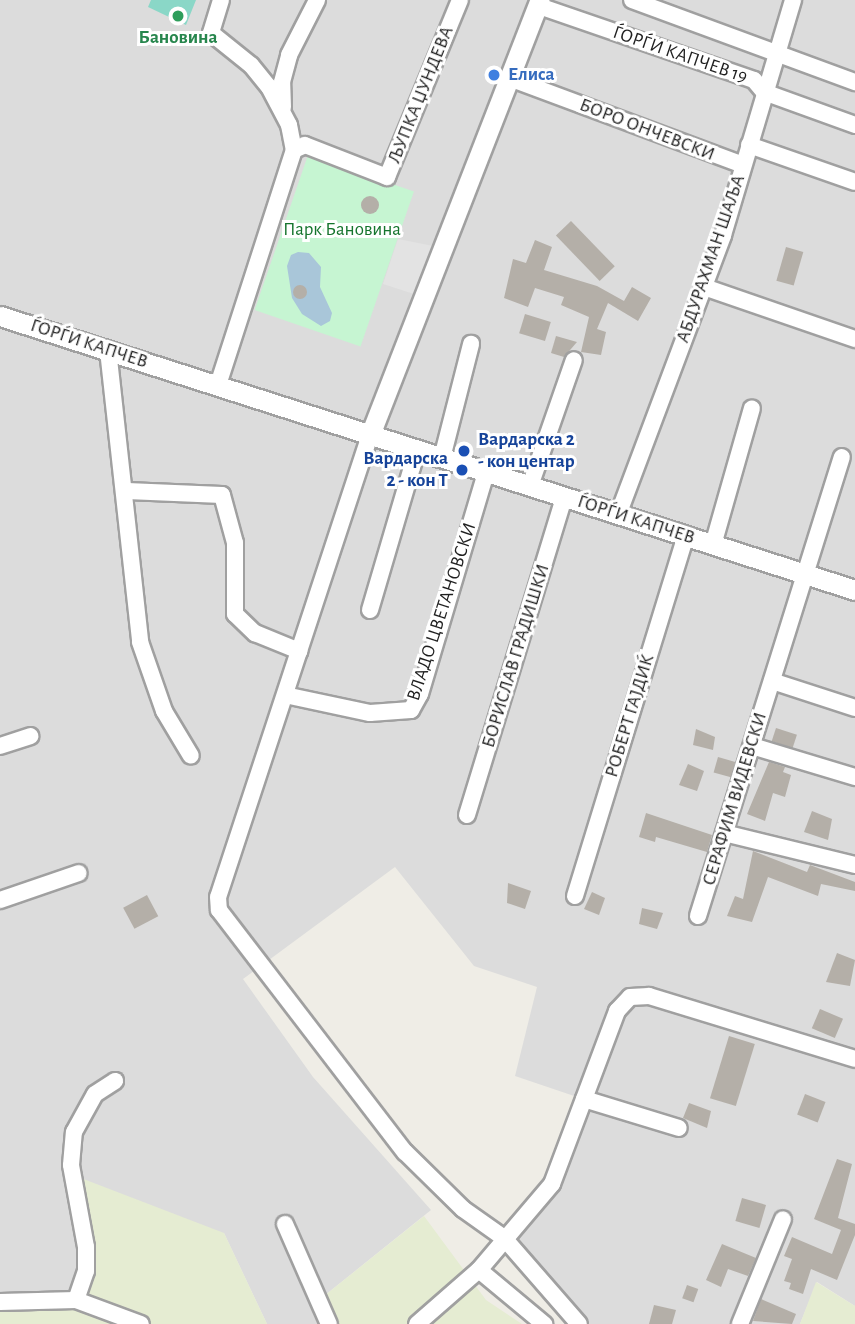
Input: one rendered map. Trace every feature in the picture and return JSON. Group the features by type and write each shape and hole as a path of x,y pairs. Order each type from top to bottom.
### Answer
{"street":[{"path":"221,0 212,36 251,65 284,116"},
{"path":"218,385 294,150 284,116 284,71 317,0"},
{"name":"ЉУПКА ЏУНДЕВА","path":"294,150 305,145 387,177 460,0"},
{"path":"632,0 855,82"},
{"name":"АБДУРАХМАН ШАЉА","path":"618,515 704,287 793,0"},
{"path":"540,3 370,435 218,897 224,920 405,1152 463,1209 505,1238 579,1324"},
{"name":"ЃОРЃИ КАПЧЕВ 19","path":"540,3 754,80 764,92 855,125"},
{"name":"БОРО ОНЧЕВСКИ","path":"512,79 743,165"},
{"path":"749,145 855,182"},
{"path":"704,287 855,339"},
{"name":"ЃОРЃИ КАПЧЕВ","path":"0,316 855,590"},
{"path":"442,458 471,344"},
{"path":"108,350 127,491 145,666 164,711 191,756"},
{"path":"530,486 574,360"},
{"path":"713,545 752,408"},
{"path":"370,610 417,450"},
{"name":"СЕРАФИМ ВИДЕВСКИ","path":"698,916 842,457"},
{"name":"ВЛАДО ЦВЕТАНОВСКИ","path":"285,695 369,713 411,709 419,694 486,472"},
{"path":"127,491 222,495 235,543 235,614 255,633 299,651"},
{"name":"БОРИСЛАВ ГРАДИШКИ","path":"467,815 564,497"},
{"name":"РОБЕРТ ГАЈДИЌ","path":"575,896 686,536"},
{"path":"772,681 855,708"},
{"path":"0,746 30,736"},
{"path":"752,746 855,777"},
{"path":"724,833 855,865"},
{"path":"0,900 79,873"},
{"path":"417,1324 479,1270 552,1184 617,1011 639,994 855,1059"},
{"path":"76,1300 86,1271 86,1247 71,1165 74,1132 95,1094 115,1081"},
{"path":"584,1099 679,1128"},
{"path":"740,1324 783,1219"},
{"path":"285,1224 330,1324"},
{"path":"479,1270 544,1324"},
{"path":"0,1302 76,1300 141,1324"}],"shaded area":[{"path":"0,0 855,0 855,1306 817,1282 800,1324 579,1324 504,1238 539,1202 583,1099 515,1076 537,987 474,966 395,867 243,979 313,1077 431,1210 319,1300 329,1324 267,1324 224,1233 86,1247 76,1300 0,1302"},
{"name":"Бановина","path":"151,0 196,0 186,25 148,7"},
{"path":"398,239 433,246 414,294 383,284"},
{"path":"298,252 309,253 321,267 320,287 332,313 330,321 321,326 302,314 292,298 287,266 291,255"}],"green space":[{"name":"Парк Бановина","path":"308,155 414,191 361,347 255,310"},
{"path":"73,1175 224,1233 267,1324 0,1324 0,1302 76,1300 82,1288"},
{"path":"424,1216 486,1300 522,1324 329,1324 319,1300"},
{"path":"816,1282 855,1306 855,1324 800,1324"}],"building":[{"path":"370,196 376,199 379,205 376,211 370,214 364,211 361,205 364,199"},
{"path":"571,221 615,266 600,281 556,236"},
{"path":"535,240 552,247 544,270 597,286 624,301 632,287 651,298 638,321 608,303 597,329 606,332 601,355 581,352 589,317 561,305 564,297 535,288 528,307 504,298 513,259 526,263"},
{"path":"786,247 803,252 794,286 776,281"},
{"path":"297,285 303,285 307,292 303,299 297,299 293,295 293,289"},
{"path":"525,314 551,322 545,341 519,333"},
{"path":"556,336 577,342 564,357 551,353"},
{"path":"776,728 797,735 793,748 772,741"},
{"path":"696,729 715,737 713,750 693,745"},
{"path":"718,757 735,762 731,777 714,772"},
{"path":"769,762 785,767 783,772 791,775 785,797 773,793 765,821 747,814"},
{"path":"688,764 704,771 697,791 679,785"},
{"path":"812,811 832,819 828,840 804,832"},
{"path":"646,813 712,835 707,852 656,837 655,842 639,837"},
{"path":"753,851 807,872 810,865 855,882 855,891 821,884 818,896 768,877 752,922 727,916 735,896 743,899"},
{"path":"508,883 531,891 525,909 507,903"},
{"path":"592,892 605,898 599,915 584,909"},
{"path":"147,895 158,916 134,929 123,908"},
{"path":"642,908 663,913 657,929 639,924"},
{"path":"837,953 855,960 850,986 826,982"},
{"path":"820,1009 843,1019 835,1038 812,1028"},
{"path":"729,1036 755,1044 736,1106 710,1098"},
{"path":"805,1094 826,1102 818,1122 797,1115"},
{"path":"689,1103 711,1111 707,1128 683,1118"},
{"path":"837,1159 852,1164 838,1218 855,1224 855,1235 837,1280 811,1269 803,1294 789,1289 791,1283 784,1281 792,1259 784,1256 792,1237 832,1254 841,1230 814,1219"},
{"path":"742,1198 766,1205 759,1228 735,1221"},
{"path":"722,1244 756,1258 748,1276 728,1269 721,1287 706,1280"},
{"path":"687,1285 698,1289 693,1302 682,1298"},
{"path":"761,1299 796,1314 792,1324 753,1321"},
{"path":"654,1305 676,1310 672,1324 649,1324"}],"place":[{"name":"Бановина","path":"178,16"},
{"name":"Елиса","path":"494,75"},
{"name":"Вардарска 2 - кон центар","path":"464,451"},
{"name":"Вардарска 2 - кон Т","path":"462,470"}]}
